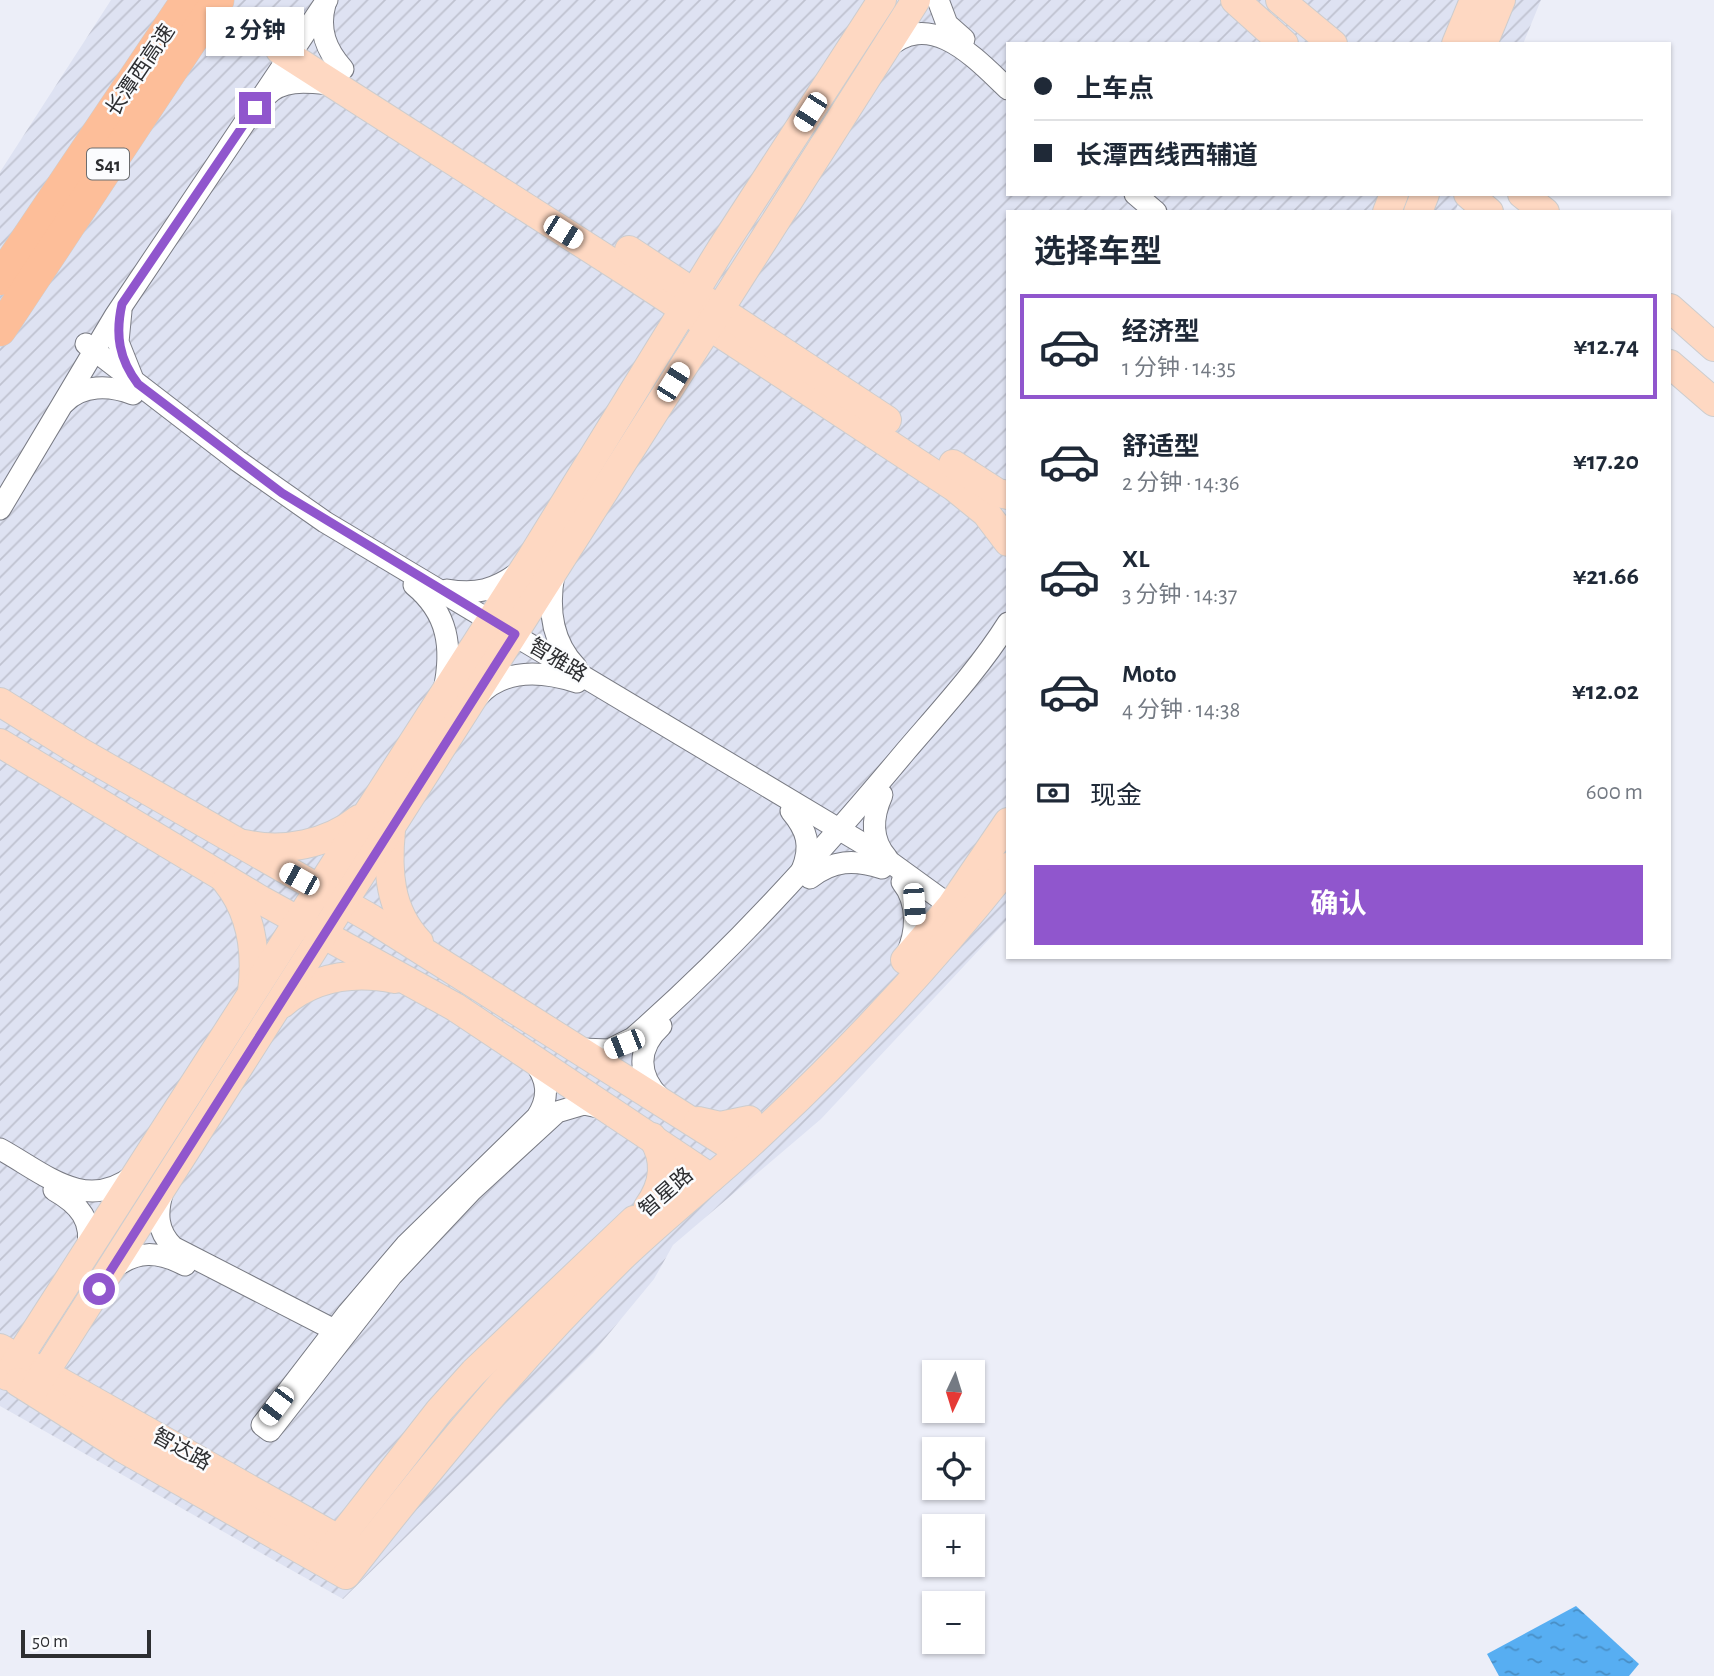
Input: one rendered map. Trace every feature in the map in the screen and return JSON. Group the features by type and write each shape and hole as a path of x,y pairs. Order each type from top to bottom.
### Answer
{"highway":[{"name":"长潭西高速","path":"0,279 187,0"},
{"name":"长潭西高速","path":"0,330 218,0"}],"main road":[{"path":"5,1359 47,1315 299,920 330,896 392,825 469,705 531,558 869,12 882,0"},
{"path":"39,1381 324,933 330,896 366,813 444,692 554,574 713,317 916,0"},
{"path":"1235,0 1282,42"},
{"path":"1280,0 1331,42"},
{"path":"1457,42 1474,0"},
{"path":"1484,42 1501,0"},
{"path":"290,45 763,350 975,501 1006,540"},
{"path":"1470,196 1487,210"},
{"path":"1525,196 1542,210"},
{"path":"638,267 691,268 710,260 724,245"},
{"path":"749,260 744,298 763,350"},
{"path":"638,267 652,299 660,331 651,364"},
{"path":"1671,310 1714,347"},
{"path":"673,382 691,362 716,352 763,350 975,479 1006,494"},
{"path":"1671,365 1714,402"},
{"path":"0,702 436,959 732,1146"},
{"path":"0,743 216,872 418,985 614,1111 703,1172"},
{"path":"234,841 264,847 306,845 341,832 366,813"},
{"path":"392,825 389,866 394,902 411,934 436,959"},
{"name":"智星路","path":"334,1568 351,1546 516,1368 703,1172 869,1030 956,916 1006,826"},
{"name":"智星路","path":"732,1146 749,1119 859,1013 901,964 1006,869"},
{"path":"216,872 237,897 248,919 253,957 251,996"},
{"path":"277,1008 294,994 337,977 374,975 418,985"},
{"path":"691,1118 720,1126 749,1119"},
{"path":"648,1207 657,1196 663,1171 662,1159 652,1137"},
{"name":"智星路","path":"351,1546 378,1489 439,1411 474,1372 648,1207 703,1172"},
{"path":"75,1325 74,1354 84,1382 114,1410"},
{"name":"智达路","path":"5,1359 39,1381 124,1449 334,1568"},
{"name":"智达路","path":"39,1381 114,1410 351,1546"},
{"path":"284,1506 312,1513 346,1511 362,1504 378,1489"}],"street":[{"path":"938,0 947,24 1006,75"},
{"path":"0,490 239,105 323,1"},
{"path":"255,108 271,90 303,81 337,77 324,40 323,1"},
{"path":"882,53 903,37 916,33 938,34 1006,87"},
{"path":"0,509 58,410 87,352 255,108 290,45"},
{"path":"1124,196 1140,210"},
{"path":"1137,196 1154,210"},
{"path":"58,410 71,396 86,390 116,387 135,389 118,342 122,304"},
{"name":"智雅路","path":"87,352 282,493 420,583 887,865 956,916"},
{"path":"420,583 447,590 484,592 503,584 531,558"},
{"path":"554,574 550,607 553,626 581,679"},
{"path":"420,583 437,608 445,627 448,647 444,692"},
{"path":"794,808 825,810 848,807 879,791 1006,626"},
{"path":"664,1101 642,1073 642,1055 648,1041 719,974 1006,642"},
{"path":"469,705 486,687 523,675 541,672 581,679"},
{"path":"581,1049 610,1050 633,1038 702,977 805,876 836,862 887,865 874,829 879,791"},
{"path":"794,808 806,831 808,844 805,876"},
{"name":"智雅路","path":"887,865 902,882 956,916"},
{"path":"901,964 910,948 915,921 910,892 902,882"},
{"path":"530,1056 539,1067 547,1088 547,1100 537,1117 415,1235 348,1313 336,1337 270,1431 262,1425 308,1364 336,1337 433,1230 557,1112 584,1104 614,1111"},
{"path":"0,1149 74,1189 87,1193 120,1185 140,1170"},
{"path":"0,1161 69,1199 79,1208 89,1229 86,1253"},
{"path":"165,1185 158,1219 160,1231 173,1247 336,1337"},
{"path":"110,1270 135,1255 168,1256 305,1320 323,1320 348,1313"},
{"path":"305,1320 309,1337 308,1364"}],"shaded area":[{"path":"111,0 1541,0 1524,42 1006,42 1006,196 1461,196 1456,210 1006,210 1006,921 821,1119 673,1245 654,1279 593,1353 343,1599 0,1406 0,172"}],"water":[{"path":"1576,1606 1639,1664 1629,1676 1499,1676 1487,1654"}],"route":[{"path":"99,1289 515,634 325,522 282,493 138,384 128,371 118,342 122,304 255,108"}]}
